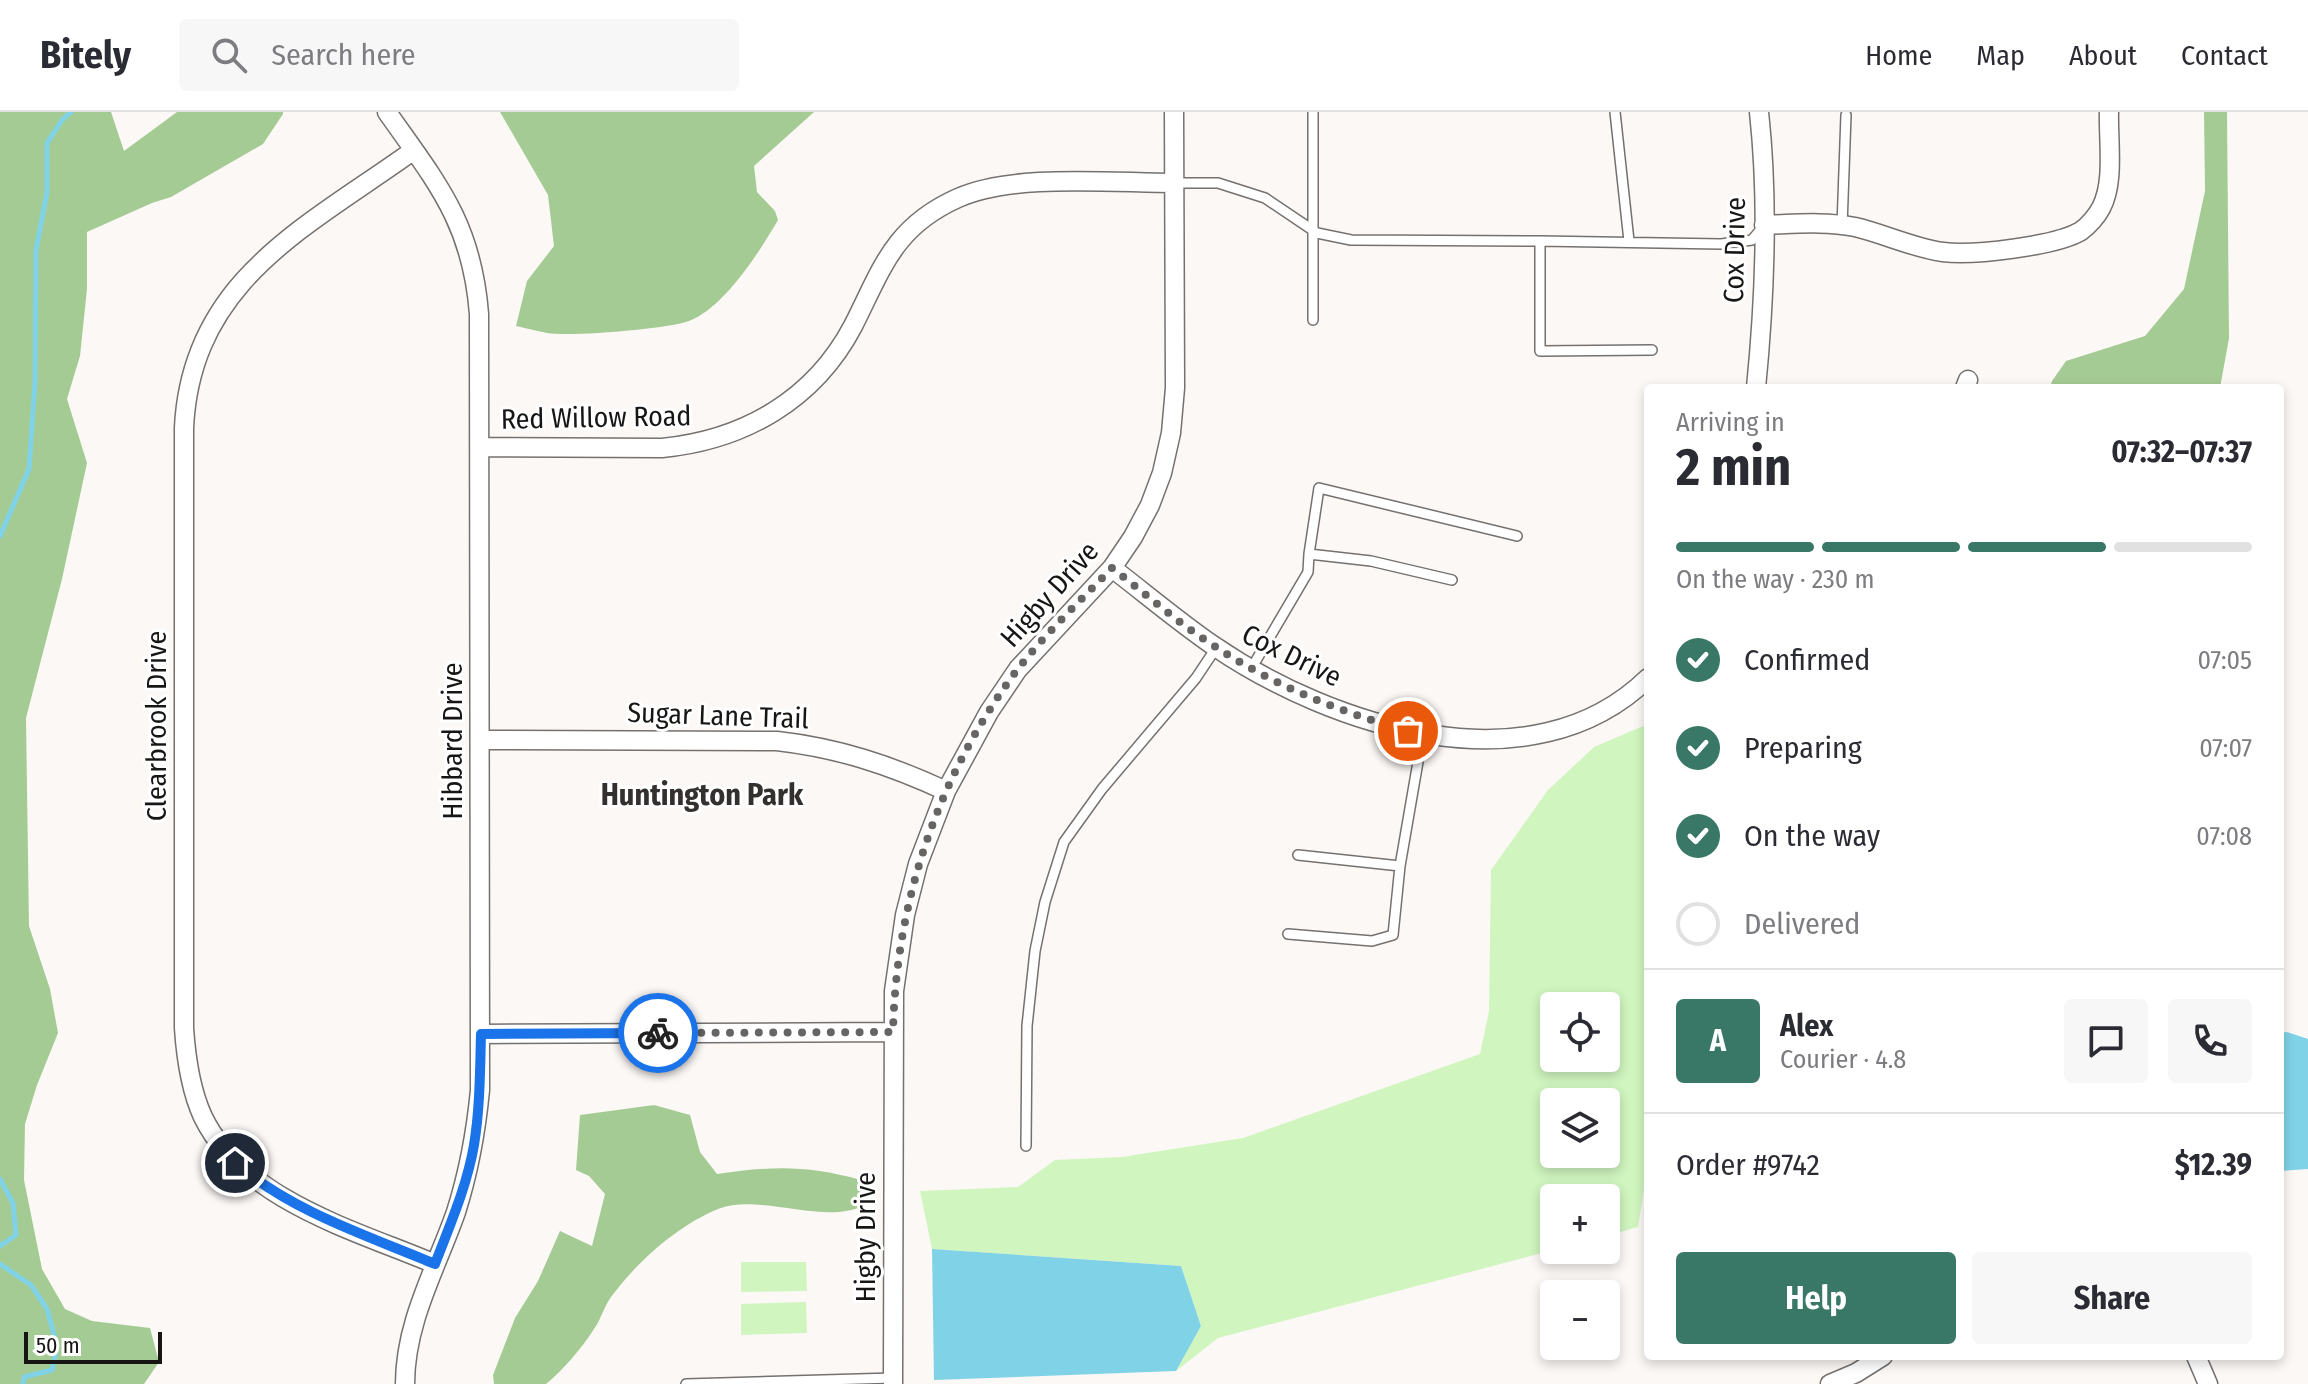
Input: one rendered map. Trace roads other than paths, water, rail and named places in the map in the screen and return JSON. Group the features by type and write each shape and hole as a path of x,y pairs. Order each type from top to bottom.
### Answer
{"street":[{"name":"Hibbard Drive","path":"387,112 452,207 472,259 479,314 480,1090 473,1147 455,1212 416,1314 405,1384"},
{"name":"Higby Drive","path":"893,1381 894,991 905,915 918,864 946,791 974,737 1018,669 1112,568 1150,505 1162,473 1171,433 1175,388 1174,112"},
{"name":"Cox Drive","path":"1756,384 1764,270 1759,112"},
{"path":"1764,225 1824,223 1945,252 2004,249 2051,241 2081,231 2101,209 2106,195 2109,112"},
{"name":"Clearbrook Drive","path":"414,150 297,234 246,276 214,318 193,366 184,428 184,1028 192,1089 217,1141 235,1163 297,1206 435,1264"},
{"name":"Red Willow Road","path":"480,447 662,448 724,437 770,416 806,389 824,370 851,329 888,256 918,222 945,204 995,186 1030,183 1175,183"},
{"name":"Cox Drive","path":"1112,568 1216,648 1251,669 1344,711 1423,733 1473,741 1510,739 1547,732 1581,721 1612,706 1644,681"},
{"name":"Sugar Lane Trail","path":"480,740 777,741 814,745 873,760 946,791"},
{"path":"481,1034 893,1032"},
{"path":"1830,1384 1877,1360"},
{"path":"2198,1360 2208,1384"}],"lane":[{"path":"1313,112 1313,320"},
{"path":"1615,112 1629,241"},
{"path":"1842,226 1846,115"},
{"path":"1175,183 1218,183 1265,198 1315,231 1351,240 1721,244 1752,240 1764,225"},
{"path":"1540,241 1540,351 1652,350"},
{"path":"1251,669 1308,572 1319,488 1517,536"},
{"path":"1309,554 1371,561 1452,580"},
{"path":"1026,1146 1027,1026 1035,951 1045,902 1064,842 1102,789 1196,678 1216,648"},
{"path":"1288,934 1372,941 1393,935 1400,866 1423,733"},
{"path":"1298,855 1400,866"},
{"path":"686,1384 893,1381"}],"water":[{"path":"2284,1032 2308,1039 2308,1169 2284,1171"},
{"path":"932,1249 1181,1266 1201,1326 1176,1371 934,1380"}],"waterway":[{"path":"0,536 29,469 35,381 36,250 47,192 47,143 71,112"},
{"path":"0,1179 13,1203 16,1235 0,1246"},
{"path":"0,1264 31,1285 47,1309 57,1346 52,1370 24,1377 23,1384"}],"district":[{"name":"Huntington Park","path":"702,795"}]}
